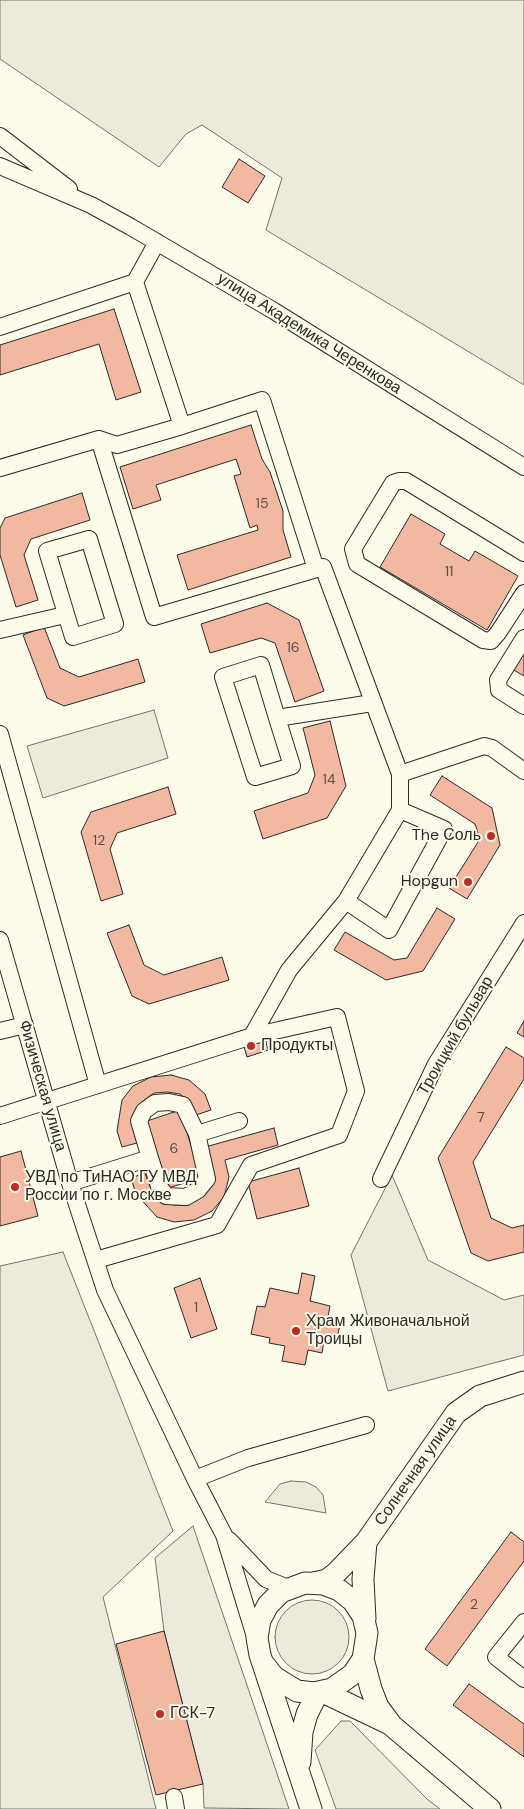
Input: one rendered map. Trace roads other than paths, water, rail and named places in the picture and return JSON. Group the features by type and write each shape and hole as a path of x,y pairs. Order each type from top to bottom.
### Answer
{"main road":[{"name":"Солнечная улица","path":"314,1583 327,1580 336,1573 366,1542 456,1413 480,1396 524,1382"},
{"name":"Солнечная улица","path":"365,1624 363,1579 366,1542"},
{"path":"260,1655 274,1677 288,1687 306,1692 321,1692 347,1680 363,1659 367,1642 365,1624 358,1608 347,1595 331,1586 314,1583 288,1588 274,1598 263,1612 258,1629 260,1655 311,1809"},
{"path":"363,1659 378,1706 390,1724"},
{"path":"321,1692 390,1724 490,1809"},
{"path":"300,1775 302,1732 307,1714 321,1692"}],"street":[{"name":"улица Академика Черенкова","path":"0,136 91,205"},
{"name":"улица Академика Черенкова","path":"0,166 91,205 157,242 274,311 524,467"},
{"path":"0,327 136,282 157,242"},
{"path":"136,282 182,426"},
{"path":"0,468 99,439 117,445 262,400 316,569"},
{"path":"99,439 154,617 323,567 400,774 400,810 346,901 289,970 252,1036"},
{"path":"524,553 406,481 393,483 353,549 357,564 483,640 491,641 498,634 524,593"},
{"path":"89,539 114,624 73,637 65,615 47,551 89,539"},
{"path":"0,630 65,615"},
{"path":"524,638 498,680 499,690 524,706"},
{"path":"261,665 277,718 292,766 255,778 224,677 261,665"},
{"path":"277,718 372,703"},
{"path":"0,734 98,1085"},
{"path":"400,774 484,746 492,748 524,771"},
{"path":"346,901 389,930 444,829 400,810"},
{"name":"Троицкий бульвар","path":"381,1179 436,1064 524,923"},
{"name":"Физическая улица","path":"0,940 70,1183 105,1290 195,1479 224,1535"},
{"path":"0,1116 252,1036 337,1017 356,1091 339,1135 251,1165 233,1200 217,1225 96,1260"},
{"path":"0,1031 25,1025"},
{"path":"169,1102 183,1105 197,1134 207,1179 198,1190 186,1197 166,1196 159,1186 150,1158 139,1121 144,1111 155,1103 169,1102"},
{"path":"197,1134 239,1121"},
{"path":"70,1183 150,1158"},
{"path":"195,1479 248,1458 366,1425"},
{"path":"224,1535 266,1579 288,1588"},
{"path":"224,1535 240,1583 260,1655"},
{"path":"524,1622 496,1657 524,1679"}],"place":[{"name":"The Соль","path":"491,836"},
{"name":"Hopgun","path":"468,882"},
{"name":"Продукты","path":"251,1046"},
{"name":"УВД по ТиНАО ГУ МВД России по г. Москве","path":"15,1187"},
{"name":"Храм Живоначальной Троицы","path":"296,1331"},
{"name":"ГСК-7","path":"160,1714"}]}
